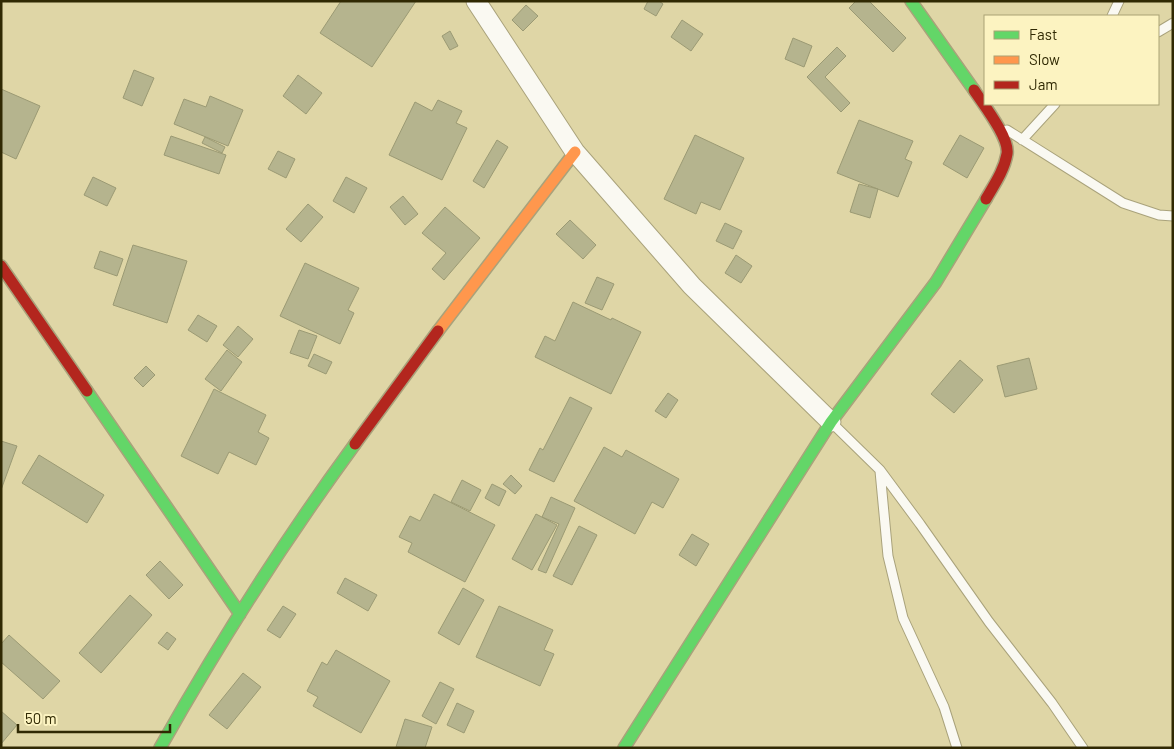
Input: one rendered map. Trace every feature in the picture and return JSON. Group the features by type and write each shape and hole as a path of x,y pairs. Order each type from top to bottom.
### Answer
{"street":[{"path":"476,1 575,152 692,286 831,422"},
{"path":"624,748 831,422 936,282 1002,172 1008,152 998,125 911,1"},
{"path":"160,748 202,674 313,501 422,351 575,152"},
{"path":"1,266 240,614"}],"lane":[{"path":"1112,15 1119,1"},
{"path":"1159,31 1173,23"},
{"path":"1022,140 1054,105"},
{"path":"998,125 1124,204 1159,215 1173,216"},
{"path":"831,422 880,470 989,622 1052,703 1083,748"},
{"path":"880,470 888,556 903,618 944,707 957,748"}],"building":[{"path":"341,1 416,1 372,67 320,33"},
{"path":"648,1 659,1 663,4 656,16 644,9"},
{"path":"856,1 869,1 906,38 893,52 849,8"},
{"path":"526,5 538,16 523,31 512,20"},
{"path":"682,20 703,34 691,51 671,37"},
{"path":"450,31 458,46 450,50 442,36"},
{"path":"793,38 812,46 804,67 785,59"},
{"path":"837,47 846,56 825,77 850,103 841,112 807,77"},
{"path":"134,70 154,78 142,106 123,98"},
{"path":"298,75 322,93 306,114 283,96"},
{"path":"1,89 40,106 16,159 1,152"},
{"path":"210,96 243,110 228,146 174,124 184,99 206,107"},
{"path":"438,100 462,111 456,123 467,128 442,180 389,155 415,102 432,111"},
{"path":"859,120 913,141 905,159 912,162 898,197 837,173"},
{"path":"695,135 744,158 720,210 701,202 696,214 664,199"},
{"path":"960,135 984,148 967,178 943,164"},
{"path":"171,136 226,155 219,174 164,155"},
{"path":"205,137 225,147 222,153 202,143"},
{"path":"497,140 508,147 484,188 473,181"},
{"path":"278,151 295,159 286,178 268,169"},
{"path":"93,177 116,188 107,206 84,195"},
{"path":"346,177 367,188 354,213 333,201"},
{"path":"859,184 878,189 870,218 850,212"},
{"path":"403,196 418,214 405,225 390,207"},
{"path":"308,204 323,217 301,242 286,229"},
{"path":"445,207 480,238 444,280 432,269 446,253 422,233"},
{"path":"570,220 596,245 583,259 556,234"},
{"path":"725,223 742,231 733,249 716,241"},
{"path":"133,245 187,261 167,323 113,305"},
{"path":"100,251 123,259 117,276 94,268"},
{"path":"736,255 752,266 741,283 725,273"},
{"path":"305,263 359,288 348,310 354,313 340,344 280,316"},
{"path":"597,277 614,284 602,310 585,303"},
{"path":"573,302 641,332 611,394 535,357 545,336 555,341"},
{"path":"198,315 217,326 207,342 188,330"},
{"path":"238,326 253,339 238,357 223,345"},
{"path":"299,330 317,336 308,359 290,353"},
{"path":"227,350 242,362 221,391 205,379"},
{"path":"314,354 332,362 326,374 308,366"},
{"path":"1029,358 1037,389 1005,397 997,366"},
{"path":"960,360 983,380 954,413 931,394"},
{"path":"146,366 155,375 143,387 134,378"},
{"path":"214,389 266,415 258,432 269,438 256,465 229,452 218,474 181,456"},
{"path":"668,393 678,400 666,418 655,411"},
{"path":"570,397 592,408 554,482 529,470 540,448 543,450"},
{"path":"1,441 17,446 1,490"},
{"path":"604,447 622,457 626,450 679,479 663,508 652,502 635,534 574,501"},
{"path":"39,455 104,495 87,523 22,483"},
{"path":"511,475 522,486 515,494 503,484"},
{"path":"462,480 481,490 470,511 451,502"},
{"path":"492,484 506,491 499,506 485,498"},
{"path":"434,494 495,525 465,582 408,552 412,543 399,537 410,516 420,521"},
{"path":"551,497 575,508 546,573 538,570 559,524 542,517"},
{"path":"536,514 557,525 532,570 512,559"},
{"path":"579,526 597,535 572,585 553,576"},
{"path":"692,534 709,544 696,566 679,555"},
{"path":"160,561 183,585 169,599 146,575"},
{"path":"345,578 377,595 368,611 337,593"},
{"path":"463,588 484,600 459,645 438,633"},
{"path":"130,595 152,615 101,673 79,653"},
{"path":"283,606 296,614 280,638 267,630"},
{"path":"499,606 553,630 544,650 554,654 540,686 476,657"},
{"path":"167,632 176,639 168,650 158,643"},
{"path":"9,635 60,681 43,699 1,662 1,644"},
{"path":"336,650 390,681 361,733 313,706 318,697 307,691 322,662 327,665"},
{"path":"243,673 261,687 227,729 209,715"},
{"path":"440,682 454,689 436,724 422,716"},
{"path":"457,703 474,711 464,733 447,725"},
{"path":"1,711 17,725 1,744"},
{"path":"405,719 432,727 425,748 396,747"}],"traffic: fast":[{"path":"911,1 974,90"},
{"path":"624,748 831,422 936,282 986,199"},
{"path":"87,391 240,614"},
{"path":"160,748 205,670 253,593 355,444"}],"traffic: slow":[{"path":"438,331 575,152"}],"traffic: jam":[{"path":"974,90 984,105"},
{"path":"984,105 1000,130 1007,147 1004,166 986,199"},
{"path":"1,266 87,391"},
{"path":"355,444 438,331"}]}
